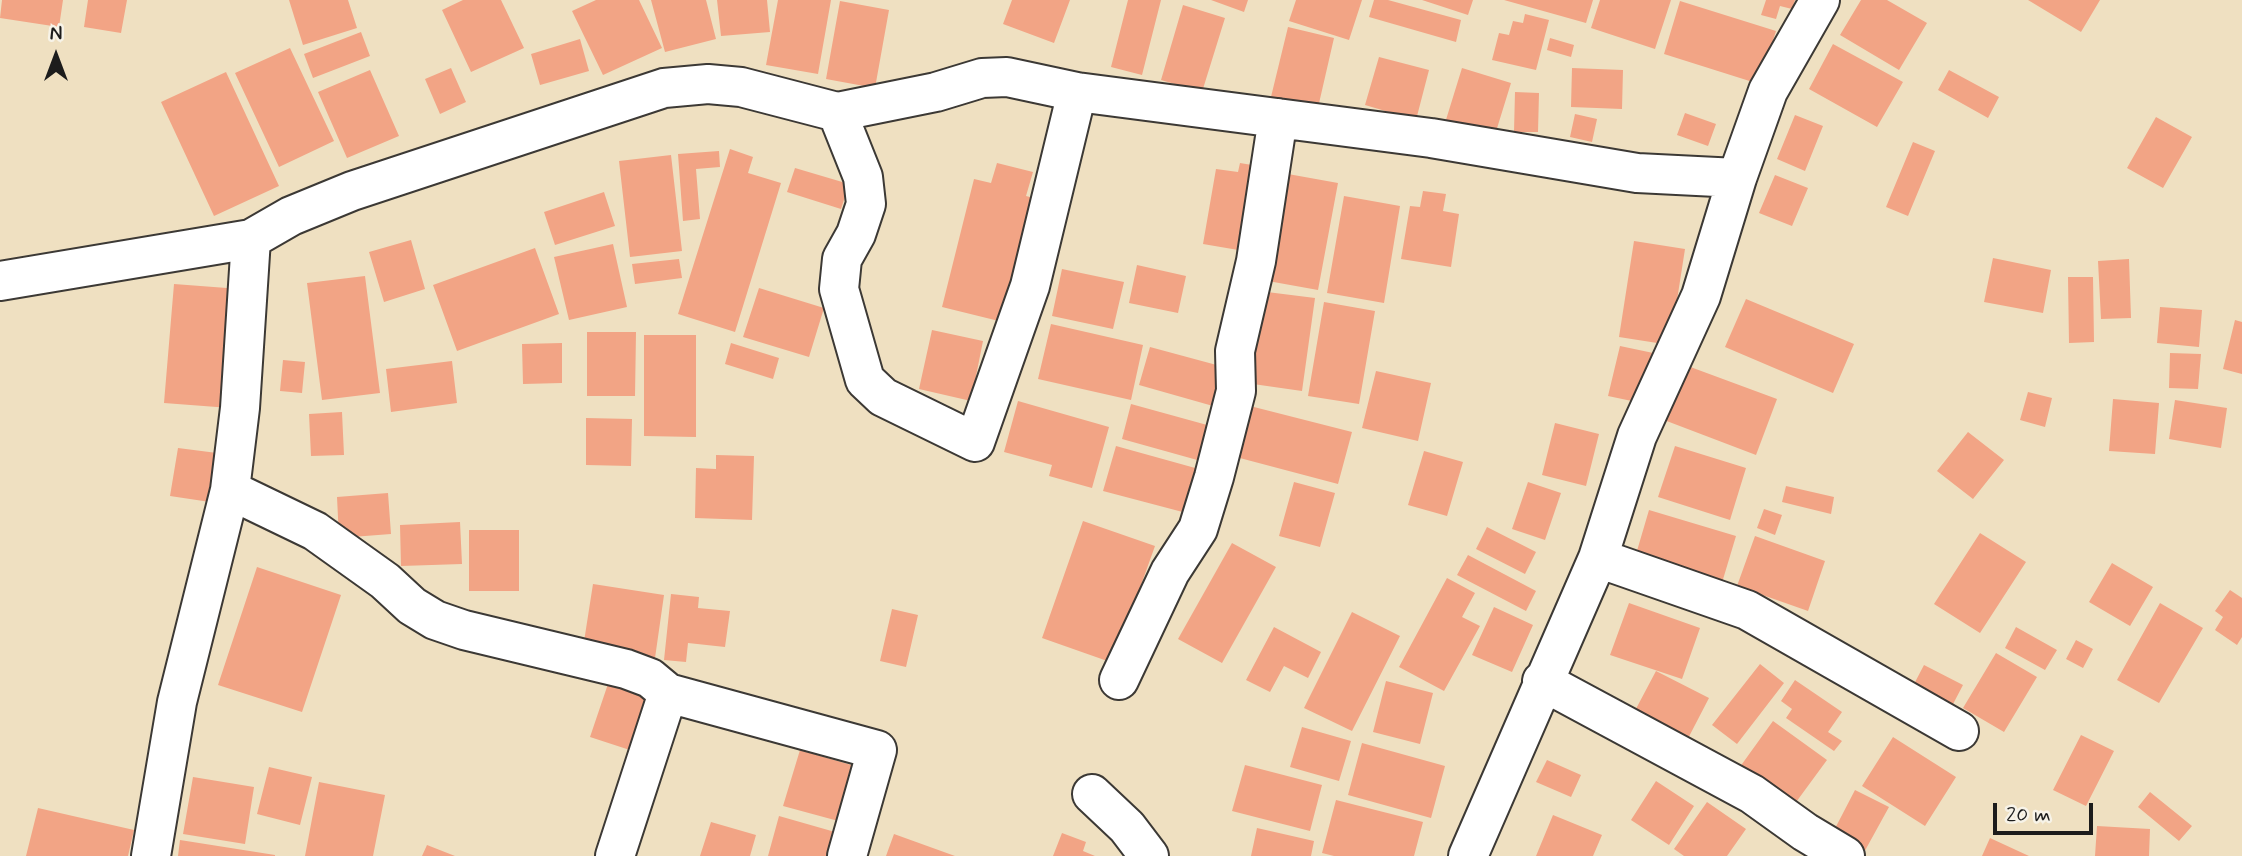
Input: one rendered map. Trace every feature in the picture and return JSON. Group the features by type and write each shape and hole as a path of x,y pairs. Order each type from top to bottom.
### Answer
{"street":[{"path":"1468,856 1542,681 1598,558 1637,436 1700,296 1768,91 1820,0"},
{"path":"0,281 251,239 292,216 352,191 664,88 708,84 741,87 837,112 936,92 982,78 1007,77 1077,92 1431,138 1637,173 1737,178"},
{"path":"837,112 863,177 866,204 856,234 842,259 839,289 865,380 883,397 975,442 1030,286 1077,92"},
{"path":"1119,680 1170,572 1198,529 1214,477 1236,391 1235,351 1256,261 1278,118"},
{"path":"151,856 177,702 230,489 240,408 251,239"},
{"path":"230,489 316,531 385,581 412,606 435,620 464,630 626,669 650,678 668,693 877,750 847,856"},
{"path":"1598,558 1747,610 1959,731"},
{"path":"1542,681 1752,793 1805,832 1845,856"},
{"path":"615,856 668,693"},
{"path":"1092,794 1127,827 1149,856"}],"building":[{"path":"2,0 63,0 59,27 0,18"},
{"path":"88,0 127,0 121,33 84,27"},
{"path":"289,0 348,0 357,28 303,45"},
{"path":"463,0 501,0 524,48 471,72 442,10"},
{"path":"596,0 639,0 662,48 603,75 572,11"},
{"path":"651,0 706,0 716,39 665,52"},
{"path":"717,0 767,0 770,32 721,36"},
{"path":"778,0 831,0 818,74 766,65"},
{"path":"1012,0 1070,0 1054,43 1003,24"},
{"path":"1128,0 1161,0 1142,75 1111,67"},
{"path":"1211,0 1248,0 1244,12"},
{"path":"1296,0 1362,0 1349,40 1289,21"},
{"path":"1374,0 1388,0 1461,20 1456,42 1369,17"},
{"path":"1422,0 1473,0 1468,15"},
{"path":"1504,0 1593,0 1586,23"},
{"path":"1600,0 1671,0 1655,49 1591,28"},
{"path":"1766,0 1795,0 1792,9 1780,6 1776,19 1761,15"},
{"path":"1861,0 1887,0 1927,23 1899,70 1840,35"},
{"path":"2028,0 2100,0 2081,32"},
{"path":"840,1 889,10 875,88 826,79"},
{"path":"1680,1 1776,31 1759,84 1664,54"},
{"path":"1183,5 1225,18 1202,92 1161,80"},
{"path":"1525,14 1549,20 1536,70 1492,60 1499,33 1509,35 1513,21 1523,23"},
{"path":"1288,27 1334,38 1317,112 1270,101"},
{"path":"361,32 370,56 313,78 304,54"},
{"path":"1550,38 1574,45 1571,57 1547,50"},
{"path":"580,39 589,71 540,85 531,54"},
{"path":"1833,44 1903,82 1877,127 1809,89"},
{"path":"290,48 334,141 279,167 235,73"},
{"path":"1379,57 1429,70 1416,120 1365,105"},
{"path":"451,68 466,102 440,114 425,79"},
{"path":"1462,68 1511,83 1494,138 1445,123"},
{"path":"1572,68 1623,70 1622,109 1571,107"},
{"path":"370,70 399,136 347,158 318,92"},
{"path":"1949,70 1999,97 1988,118 1938,90"},
{"path":"226,72 279,186 214,216 161,102"},
{"path":"1515,92 1539,93 1538,132 1514,132"},
{"path":"1685,113 1716,124 1708,146 1677,135"},
{"path":"1575,114 1597,119 1592,142 1570,137"},
{"path":"1795,115 1823,126 1805,171 1777,159"},
{"path":"2156,117 2192,137 2163,188 2127,168"},
{"path":"1913,142 1935,151 1908,216 1886,207"},
{"path":"730,149 753,157 748,173 781,183 735,332 678,314"},
{"path":"719,151 720,167 696,169 700,219 683,221 678,154"},
{"path":"671,155 682,251 630,257 619,161"},
{"path":"997,163 1033,172 1026,196 1042,200 1011,324 942,307 974,179 991,183"},
{"path":"1240,163 1264,167 1250,252 1203,244 1216,169 1238,172"},
{"path":"795,168 849,184 841,209 787,192"},
{"path":"1288,174 1338,183 1318,290 1268,281"},
{"path":"1775,175 1808,188 1792,226 1759,213"},
{"path":"1423,191 1446,194 1443,211 1459,214 1451,267 1401,259 1410,206 1420,207"},
{"path":"604,192 615,226 555,245 544,212"},
{"path":"1344,196 1400,206 1384,303 1327,293"},
{"path":"411,240 425,289 384,302 369,252"},
{"path":"1634,241 1685,249 1670,345 1619,337"},
{"path":"613,244 627,307 569,320 554,257"},
{"path":"535,248 559,314 457,351 433,285"},
{"path":"1993,258 2051,270 2043,313 1984,302"},
{"path":"679,259 682,278 635,284 632,264"},
{"path":"2129,259 2131,318 2101,319 2098,261"},
{"path":"1137,265 1186,276 1178,313 1129,303"},
{"path":"1062,269 1124,282 1113,329 1052,316"},
{"path":"365,276 380,393 322,400 307,283"},
{"path":"2068,277 2093,277 2094,342 2069,343"},
{"path":"174,284 240,289 230,408 164,403"},
{"path":"759,288 824,308 809,357 743,337"},
{"path":"1259,291 1315,298 1302,391 1246,383"},
{"path":"1746,299 1854,344 1833,393 1725,347"},
{"path":"1324,302 1375,311 1359,404 1308,396"},
{"path":"2160,307 2202,310 2199,347 2157,343"},
{"path":"2235,320 2242,322 2242,374 2223,369"},
{"path":"1051,324 1143,345 1131,400 1038,379"},
{"path":"932,330 983,341 971,401 919,389"},
{"path":"587,332 636,332 635,396 587,396"},
{"path":"644,335 696,335 696,437 644,436"},
{"path":"562,343 562,383 523,384 522,344"},
{"path":"731,343 779,358 773,379 725,364"},
{"path":"1620,346 1658,354 1646,404 1608,396"},
{"path":"1150,347 1224,367 1213,406 1139,385"},
{"path":"2170,353 2201,354 2198,389 2169,388"},
{"path":"283,360 305,362 302,393 280,391"},
{"path":"452,361 457,403 391,412 386,369"},
{"path":"1685,365 1777,399 1756,455 1664,420"},
{"path":"1376,371 1431,383 1418,441 1362,428"},
{"path":"2028,392 2052,398 2045,427 2020,420"},
{"path":"2113,399 2159,403 2155,454 2109,451"},
{"path":"2175,400 2227,408 2221,448 2169,439"},
{"path":"1018,401 1109,427 1092,488 1049,476 1052,465 1004,452"},
{"path":"1131,404 1218,428 1208,463 1122,439"},
{"path":"1250,406 1352,432 1338,484 1236,457"},
{"path":"342,412 344,455 311,456 309,414"},
{"path":"586,418 632,419 631,466 586,465"},
{"path":"1555,423 1599,434 1586,486 1542,475"},
{"path":"1968,432 2004,460 1973,499 1937,471"},
{"path":"1116,446 1206,471 1194,515 1103,491"},
{"path":"1675,446 1746,468 1730,520 1658,497"},
{"path":"178,448 217,453 210,502 170,496"},
{"path":"1424,451 1463,462 1447,516 1408,505"},
{"path":"716,455 754,456 752,520 695,518 696,468 716,469"},
{"path":"1294,482 1335,493 1320,547 1279,536"},
{"path":"1528,482 1561,493 1545,540 1512,529"},
{"path":"1786,486 1834,497 1831,514 1782,502"},
{"path":"388,493 391,534 339,538 337,497"},
{"path":"1764,509 1782,515 1775,535 1757,528"},
{"path":"1649,510 1736,536 1721,586 1634,561"},
{"path":"1083,521 1155,546 1113,663 1042,638"},
{"path":"460,522 462,564 401,566 400,525"},
{"path":"1487,527 1536,552 1525,574 1476,549"},
{"path":"469,530 519,530 519,591 469,591"},
{"path":"1980,533 2026,562 1980,633 1934,604"},
{"path":"1755,536 1825,561 1808,611 1737,586"},
{"path":"1232,543 1276,567 1222,663 1178,639"},
{"path":"1468,555 1536,591 1526,611 1457,575"},
{"path":"2112,563 2153,587 2130,626 2089,602"},
{"path":"257,567 341,595 302,712 218,685"},
{"path":"1447,578 1475,593 1462,617 1480,626 1444,691 1399,667"},
{"path":"593,584 664,595 655,658 583,648"},
{"path":"2230,590 2242,598 2242,637 2237,645 2215,630 2223,617 2215,611"},
{"path":"671,594 699,597 698,608 730,611 725,647 688,643 686,662 664,660"},
{"path":"1629,603 1700,628 1682,679 1610,655"},
{"path":"2160,603 2203,628 2159,703 2117,680"},
{"path":"1494,607 1533,625 1512,672 1472,655"},
{"path":"892,609 918,615 906,667 880,661"},
{"path":"1352,612 1400,636 1352,731 1304,708"},
{"path":"1274,627 1321,652 1308,678 1284,666 1270,692 1246,680"},
{"path":"2016,627 2057,650 2045,670 2005,648"},
{"path":"2076,640 2093,649 2083,668 2066,659"},
{"path":"1996,653 2037,677 2004,732 1963,708"},
{"path":"1760,664 1784,683 1737,744 1712,725"},
{"path":"1924,665 1963,685 1952,706 1913,686"},
{"path":"1656,671 1709,698 1682,750 1629,722"},
{"path":"610,678 656,693 636,752 590,737"},
{"path":"1795,680 1842,712 1828,732 1842,741 1834,751 1786,718 1792,709 1781,701"},
{"path":"1386,681 1433,693 1420,744 1373,732"},
{"path":"1773,721 1827,760 1791,809 1737,771"},
{"path":"1302,727 1351,741 1339,781 1290,767"},
{"path":"2081,735 2114,751 2086,806 2053,790"},
{"path":"1893,737 1956,777 1925,826 1862,786"},
{"path":"1362,743 1445,766 1431,818 1348,795"},
{"path":"800,750 858,767 842,822 783,806"},
{"path":"1547,760 1581,775 1571,797 1536,782"},
{"path":"1245,765 1322,785 1310,831 1232,811"},
{"path":"269,767 312,777 300,825 257,814"},
{"path":"193,777 254,787 245,844 183,834"},
{"path":"1656,781 1694,806 1669,845 1631,820"},
{"path":"319,782 385,795 373,856 305,856"},
{"path":"1855,790 1889,807 1862,856 1828,842"},
{"path":"2150,792 2192,826 2179,841 2138,807"},
{"path":"1336,800 1423,822 1414,856 1334,856 1322,853"},
{"path":"1707,802 1746,829 1727,856 1684,856 1674,849"},
{"path":"38,808 134,830 128,856 26,856"},
{"path":"1553,815 1602,835 1593,856 1536,856"},
{"path":"779,816 842,834 836,856 768,856"},
{"path":"711,822 756,835 750,856 700,856"},
{"path":"2097,826 2150,829 2149,856 2095,856"},
{"path":"1257,828 1314,841 1311,856 1251,856"},
{"path":"1062,833 1086,842 1083,851 1095,856 1053,856"},
{"path":"894,834 955,856 886,856"},
{"path":"1990,838 2029,856 1982,856"},
{"path":"180,840 275,855 275,856 178,856"},
{"path":"427,845 455,856 422,856"}]}
